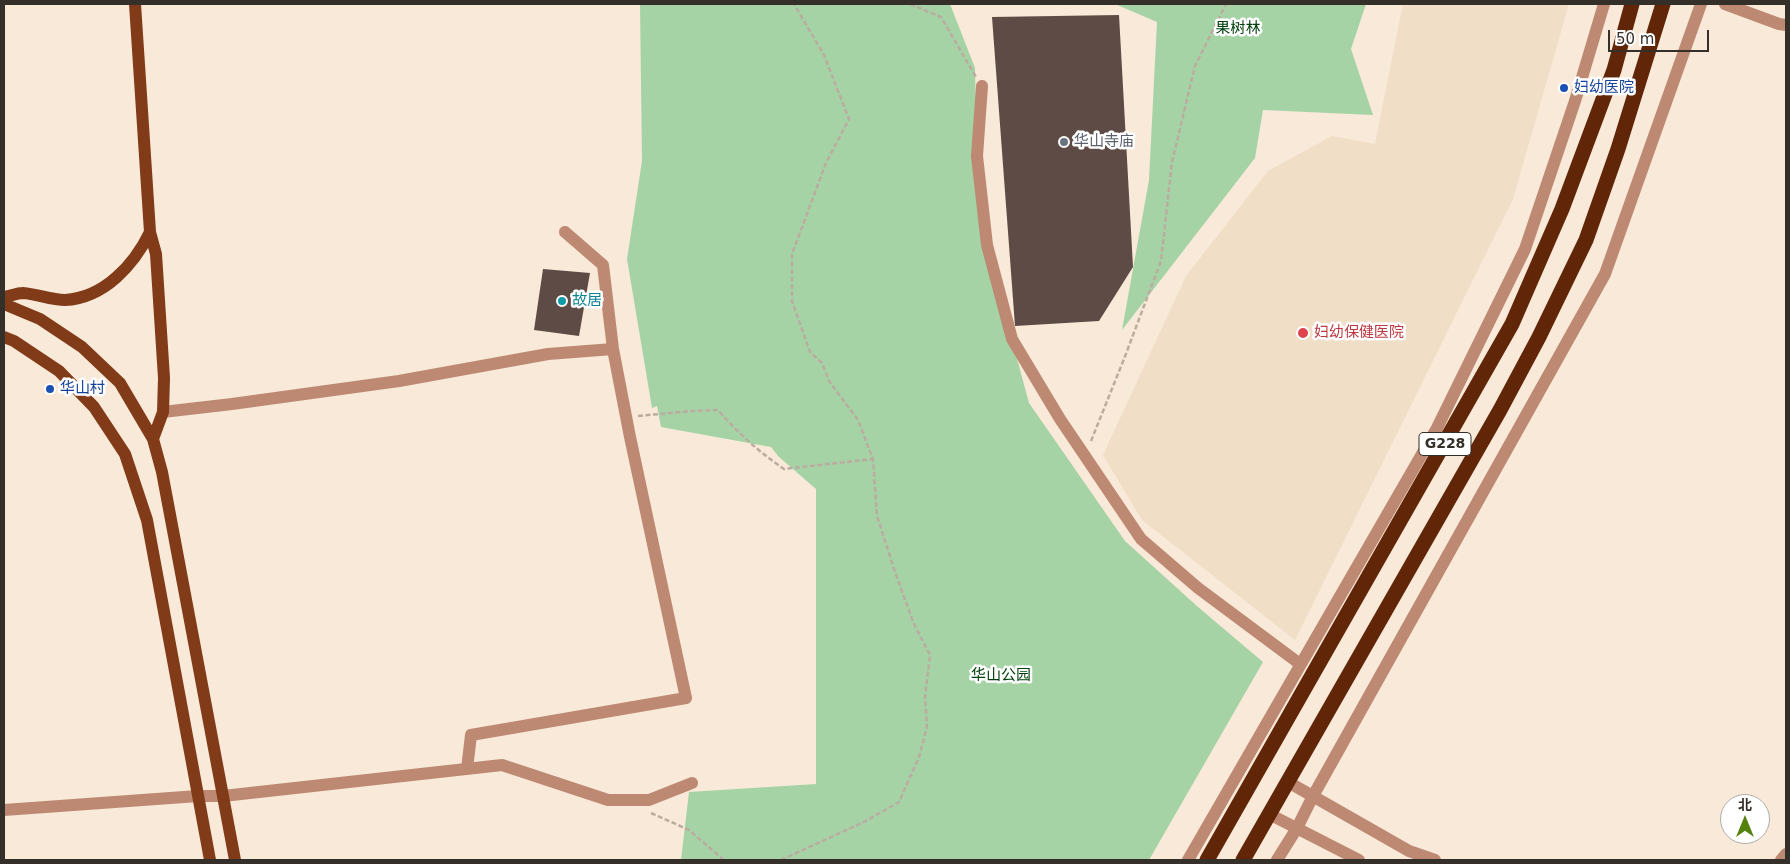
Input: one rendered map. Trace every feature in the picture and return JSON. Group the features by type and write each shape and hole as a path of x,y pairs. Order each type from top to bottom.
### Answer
{"highway":[{"name":"G228","path":"1207,860 1512,324 1562,209 1597,116 1614,70 1632,4"},
{"name":"G228","path":"1243,860 1540,337 1586,240 1618,149 1663,4"}],"main road":[{"path":"135,4 150,232 156,254 164,378 163,412 153,438"},
{"path":"4,297 21,293 65,300 90,294 104,288 126,269 141,250 150,232"},
{"path":"4,304 40,319 82,347 120,382 153,438 162,472 235,860"},
{"path":"4,337 14,340 59,371 94,407 125,454 147,520 210,860"}],"street":[{"path":"1188,860 1437,428 1525,250 1604,4"},
{"path":"1277,860 1605,274 1701,4"},
{"path":"1725,4 1786,25"},
{"path":"982,86 977,156 987,244 1012,339 1060,419 1141,540 1198,588 1300,664"},
{"path":"467,769 471,735 686,698 626,417 613,349 603,266 565,232"},
{"path":"163,412 389,382 548,354 613,349"},
{"path":"4,810 198,796 223,796 502,765 608,800 649,800 692,783"},
{"path":"1288,782 1409,851 1435,860"},
{"path":"1269,814 1359,860"},
{"path":"1781,860 1786,854"}],"path":[{"path":"781,860 864,822 899,802 919,757 927,727 924,697 930,655 914,624 895,572 878,516 873,458 858,420 829,381 822,364 810,352 792,301 792,254 822,171 849,119 824,55 794,4"},
{"path":"910,4 941,17 982,86"},
{"path":"1085,456 1161,261 1172,162 1195,66 1226,4"},
{"path":"626,417 718,410 764,456 784,469 873,458"},
{"path":"644,810 689,830 724,860"}],"shaded area":[{"name":"妇幼保健医院","path":"1403,4 1569,4 1513,199 1295,640 1142,520 1103,455 1186,276 1268,171 1332,136 1375,144"}],"green space":[{"name":"华山公园","path":"640,4 950,4 975,68 978,214 1029,403 1125,541 1263,662 1149,860 681,860 689,792 816,784 816,489 779,457 771,447 661,427 657,406 652,408 627,259 642,161"},
{"name":"果树林","path":"1115,4 1366,4 1351,49 1373,115 1263,110 1255,158 1122,330 1149,180 1157,22"}],"building":[{"name":"华山寺庙","path":"1119,15 1133,267 1099,321 1015,326 992,17"},
{"name":"故居","path":"543,269 590,273 579,336 534,330"}],"place":[{"name":"妇幼医院","path":"1564,88"},
{"name":"华山寺庙","path":"1064,142"},
{"name":"故居","path":"562,301"},
{"name":"妇幼保健医院","path":"1303,333"},
{"name":"华山村","path":"50,389"}]}
